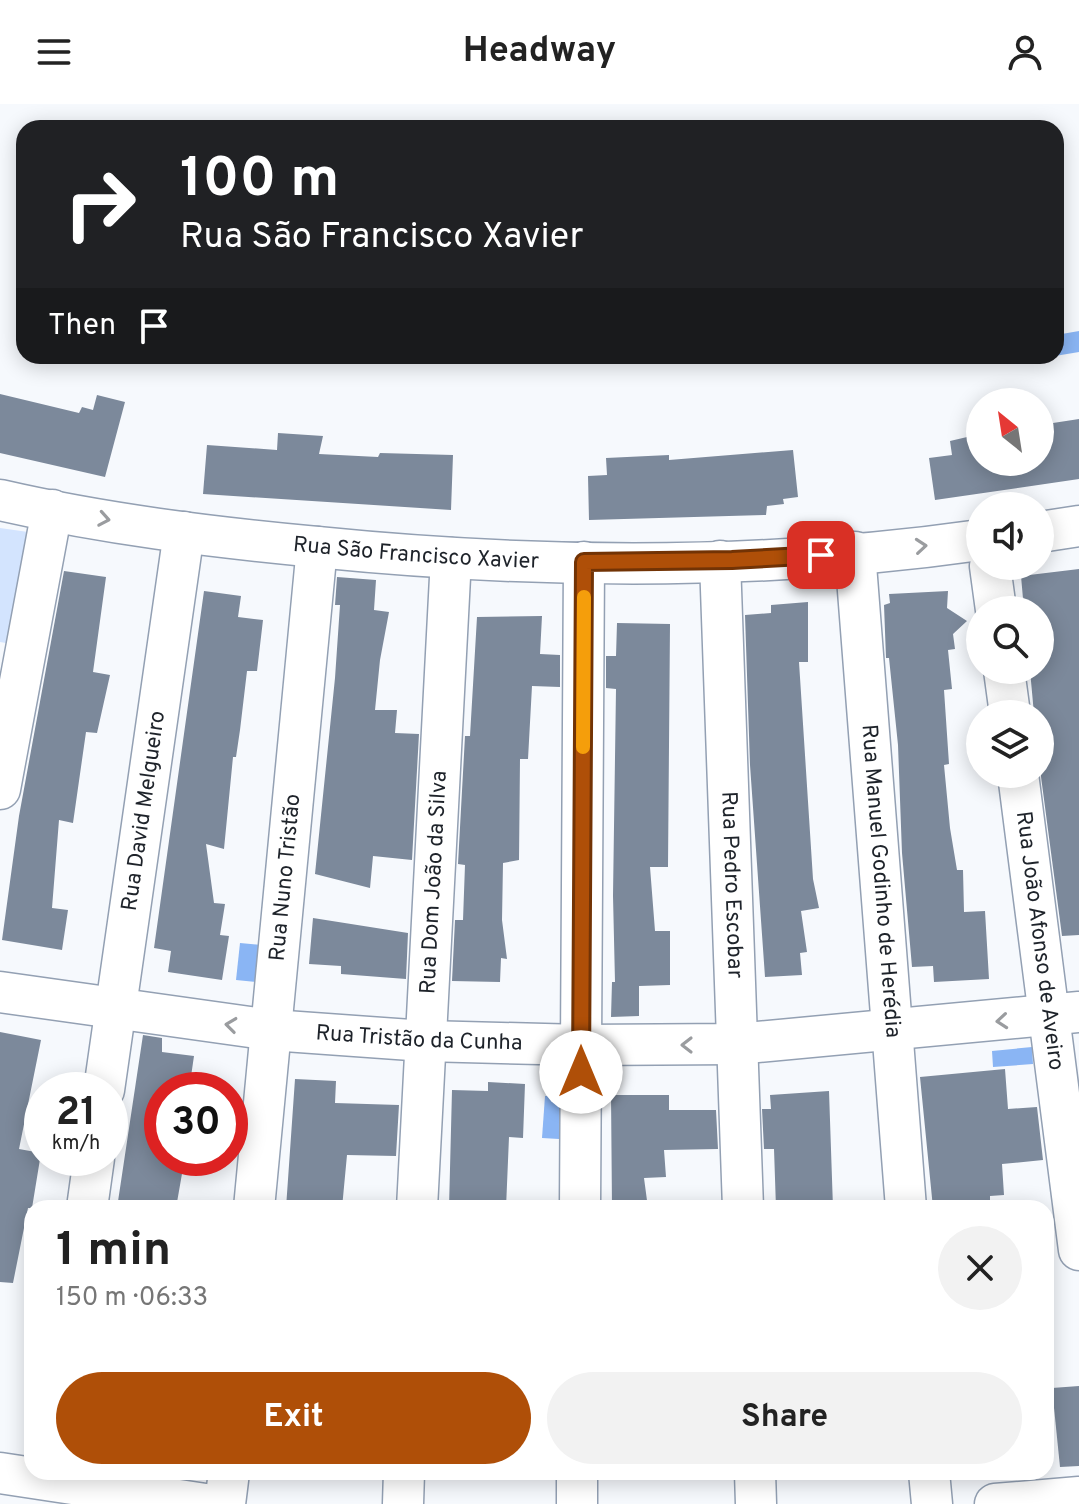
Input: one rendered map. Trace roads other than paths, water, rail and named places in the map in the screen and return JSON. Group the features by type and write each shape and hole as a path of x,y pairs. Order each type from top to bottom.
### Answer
{"street":[{"name":"Rua São Francisco Xavier","path":"0,500 184,532 451,558 584,562 720,561 966,541"},
{"path":"0,789 52,510"},
{"path":"1054,530 1079,526"},
{"name":"Rua David Melgueiro","path":"106,1072 184,532"},
{"name":"Rua Nuno Tristão","path":"255,1200 317,547"},
{"name":"Rua Manuel Godinho de Herédia","path":"855,552 905,1200"},
{"name":"Rua Dom João da Silva","path":"417,1200 451,558"},
{"name":"Rua Pedro Escobar","path":"720,561 743,1200"},
{"path":"580,1200 584,562"},
{"name":"Rua João Afonso de Aveiro","path":"1021,788 1065,1014 1079,1250"},
{"name":"Rua Tristão da Cunha","path":"0,992 271,1030 425,1041 581,1045 736,1044 1065,1014"},
{"path":"88,1200 91,1176"},
{"path":"0,1473 24,1480"},
{"path":"26,1480 48,1486 205,1504"},
{"path":"225,1504 228,1480"},
{"path":"403,1504 404,1480"},
{"path":"577,1480 577,1504"},
{"path":"755,1480 756,1504"},
{"path":"930,1480 932,1504"},
{"path":"995,1504 1079,1497"}],"water":[{"path":"1079,331 1079,352 1064,355 1064,334"},
{"path":"240,943 261,945 257,982 236,980"},
{"path":"1032,1047 1033,1064 993,1067 992,1051"},
{"path":"545,1096 562,1096 559,1139 542,1138"}]}
